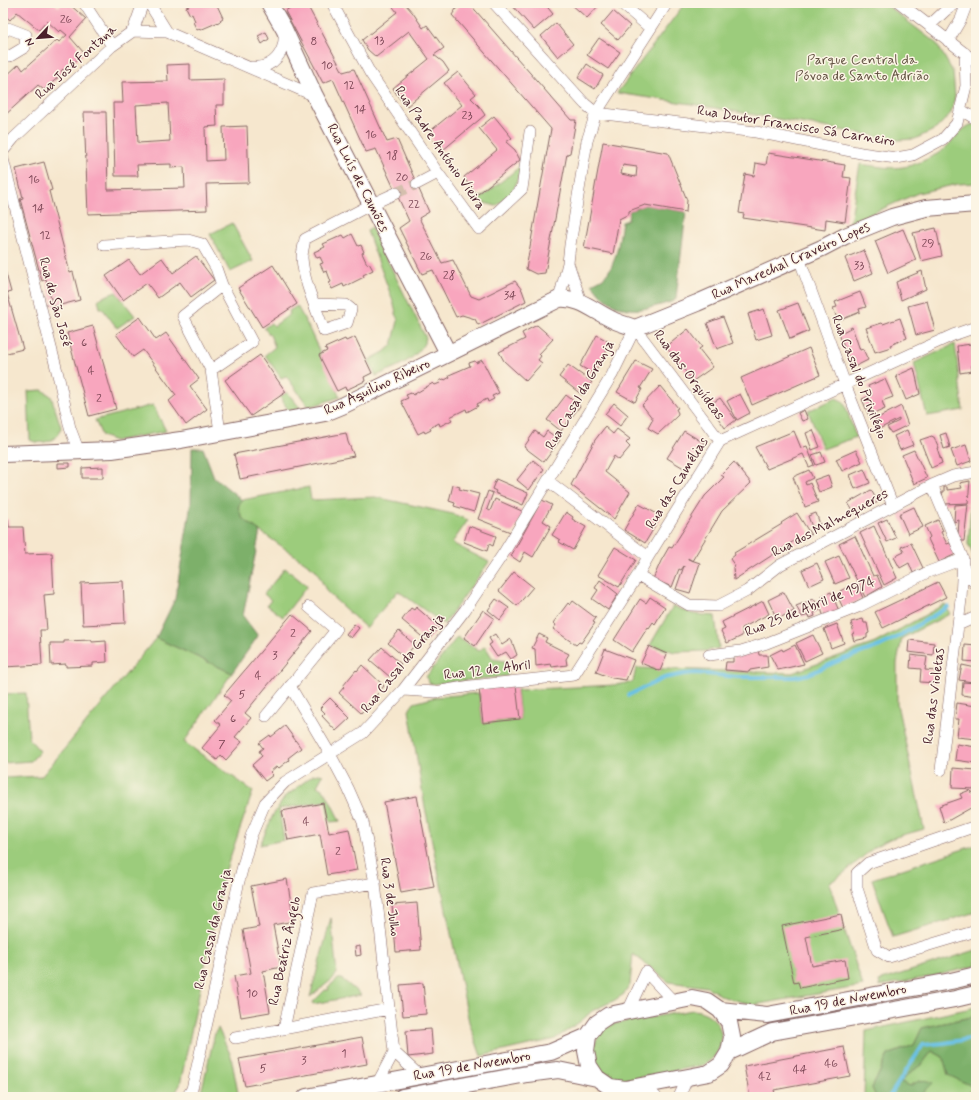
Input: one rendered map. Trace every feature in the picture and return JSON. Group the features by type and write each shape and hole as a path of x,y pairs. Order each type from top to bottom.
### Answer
{"street":[{"path":"84,3 112,46"},
{"path":"134,31 143,3"},
{"path":"149,3 167,32"},
{"name":"Rua Luís de Camões","path":"269,3 284,30 315,96 448,353"},
{"name":"Rua Padre António Vieira","path":"332,3 370,73 438,173 479,229 522,189 530,132"},
{"path":"494,3 584,104 596,114"},
{"path":"621,3 650,28"},
{"path":"635,328 610,319 581,302 568,299 559,299 568,263 587,141 596,114 667,3"},
{"path":"900,3 976,62"},
{"path":"930,25 946,10 957,3"},
{"path":"948,41 961,19 967,3"},
{"path":"3,33 8,28 26,35 25,47 10,56 3,56"},
{"name":"Rua José Fontana","path":"249,67 260,68 271,64 276,59 281,53 285,38 284,30"},
{"name":"Rua José Fontana","path":"3,151 14,138 112,46 134,31 167,32 315,96"},
{"name":"Rua Doutor Francisco Sá Carneiro","path":"596,114 756,132 861,153 896,158 913,155 944,139 957,122 961,110 966,79 965,53"},
{"path":"961,110 976,118"},
{"name":"Rua de São José","path":"3,159 60,379 70,428 79,452"},
{"path":"417,184 438,173"},
{"path":"314,304 305,280 302,256 306,239 396,193"},
{"name":"Rua Marechal Craveiro Lopes","path":"635,328 697,303 822,248 845,236 892,217 926,208 976,204"},
{"path":"104,245 188,240 202,244 216,268 222,285 252,342 212,370"},
{"name":"Rua Casal do Privilégio","path":"799,258 845,384 893,506"},
{"path":"568,263 581,302"},
{"path":"220,432 212,370 183,316 222,285"},
{"name":"Rua Aquilino Ribeiro","path":"3,454 112,450 181,440 325,413 559,299"},
{"name":"Rua das Camélias","path":"574,675 638,575 720,441 953,335 976,327"},
{"name":"Rua das Orquídeas","path":"635,328 720,441"},
{"name":"Rua Casal da Granja","path":"187,1097 192,1088 239,881 251,836 265,803 285,782 363,733 403,690 470,604 503,554 612,375 635,328"},
{"name":"Rua dos Malmequeres","path":"638,575 690,605 718,606 747,591 780,565 893,506 953,476 976,472"},
{"path":"548,481 648,557"},
{"name":"Rua das Violetas","path":"932,486 963,563 976,586"},
{"name":"Rua das Violetas","path":"941,770 961,599 963,563"},
{"name":"Rua 25 de Abril de 1974","path":"709,655 741,651 767,643 858,607 928,572 963,563"},
{"path":"266,716 336,630 308,607"},
{"path":"958,625 976,617"},
{"name":"Rua 12 de Abril","path":"403,690 435,692 471,686 574,675"},
{"name":"Rua 3 de Julho","path":"290,686 330,754 348,788 363,822 375,884 394,1052"},
{"path":"976,826 868,863 857,873 857,888 877,950 889,957 976,931"},
{"name":"Rua Beatriz Ângelo","path":"284,1029 313,893 375,884"},
{"path":"628,1011 646,972 674,1002"},
{"name":"Rua 19 de Novembro","path":"976,975 767,1015 720,1010 707,1001 692,998 609,1015 596,1023 588,1036 586,1051 589,1066 598,1078 610,1087 625,1090 650,1091 688,1077 709,1073 721,1065 729,1052 772,1032 976,994"},
{"path":"235,1038 389,1009"},
{"path":"720,1010 729,1022 732,1037 729,1052"},
{"name":"Rua 19 de Novembro","path":"306,1097 552,1052 588,1036"},
{"path":"377,1084 394,1052 420,1076"},
{"name":"Rua 19 de Novembro","path":"402,1097 527,1074 558,1070 598,1078"},
{"path":"679,1097 688,1077"}],"green space":[{"name":"Parque Central da Póvoa de Santo Adrião","path":"685,3 884,3 937,44 953,72 955,97 951,113 936,129 915,139 898,140 698,105 617,93"},
{"path":"973,124 976,126 976,183 958,184 918,193 850,223 860,164 895,168 919,162 947,147 960,132"},
{"path":"522,165 513,193 496,206 477,201"},
{"path":"645,205 686,212 676,298 674,301 650,308 629,309 619,307 601,295 592,284 603,278 608,273 617,252 622,222 628,220 629,211"},
{"path":"232,223 253,261 230,272 210,234"},
{"path":"371,227 426,338 423,346 418,352 406,362 376,376 369,360 384,352 392,345 398,321 393,301 367,231"},
{"path":"116,292 135,316 117,328 102,308 100,308 98,300"},
{"path":"297,306 307,324 340,397 309,407 286,376 281,378 265,355 275,347 270,335 264,328 271,323 274,326 290,314 289,311"},
{"path":"955,344 963,410 927,416 914,363"},
{"path":"42,390 51,396 61,427 60,432 53,439 44,442 34,442 30,440 28,391"},
{"path":"287,392 301,409 289,411 280,397"},
{"path":"836,398 844,402 856,437 823,449 808,411"},
{"path":"153,405 166,431 115,441 102,436 95,420"},
{"path":"192,448 203,448 214,477 242,500 238,507 242,518 260,531 243,616 258,636 232,673 156,638 175,599 191,504"},
{"path":"973,481 976,481 976,561 968,544"},
{"path":"309,487 311,500 375,497 453,514 468,520 452,543 489,562 444,624 398,591 366,628 327,592 316,570 241,518 238,507 242,500"},
{"path":"285,568 307,586 283,617 267,605 271,600 264,594"},
{"path":"945,604 950,614 902,638 897,663 897,704 924,829 892,838 880,844 842,875 829,883 863,986 753,1005 724,997 707,987 669,982 633,954 630,985 624,994 592,1011 581,1021 555,1039 481,1056 469,1022 424,802 409,710 414,703 436,697 479,693 483,723 520,719 517,690 615,685 633,682 636,668 792,673 875,643"},
{"path":"673,606 693,614 715,616 719,648 706,651 675,652 650,645"},
{"path":"457,637 479,651 485,646 493,659 505,661 508,676 433,684 429,683 426,677"},
{"path":"156,638 232,673 184,742 253,791 223,878 180,1085 173,1097 3,1097 3,778 42,776"},
{"path":"26,693 29,739 40,751 31,761 3,763 3,694"},
{"path":"313,775 323,775 317,786 325,791 340,821 330,822 326,801 279,809 284,840 260,845 273,815 285,797"},
{"path":"976,845 976,912 893,937 872,879"},
{"path":"331,918 337,974 335,974 335,977 310,997"},
{"path":"976,950 976,966 880,986 879,981"},
{"path":"338,979 342,979 361,995 313,1004 313,1002 325,990 329,990 328,987"},
{"path":"976,1007 976,1016 922,1028 914,1045 888,1055 872,1088 876,1097 864,1097 866,1031"},
{"path":"693,1010 704,1013 712,1018 718,1025 721,1033 721,1042 718,1050 712,1058 703,1065 623,1080 607,1075 599,1068 595,1059 594,1049 600,1034 609,1026 613,1024"},
{"path":"976,1016 976,1097 965,1097 974,1087 948,1075 943,1057 932,1051 922,1064 906,1076 901,1082 910,1086 921,1081 930,1081 933,1083 924,1092 926,1097 876,1097 872,1088 888,1055 914,1045 922,1028"},
{"path":"218,1028 231,1056 238,1093 236,1097 200,1097 215,1033"},
{"path":"932,1051 943,1057 949,1075 974,1087 965,1097 946,1097 944,1095 926,1097 924,1092 900,1082 922,1064"}],"building":[{"path":"3,3 54,3 59,7 62,3 68,3 86,19 70,37 84,53 65,71 63,69 61,71 63,73 44,90 38,85 3,117 3,79 19,64 23,70 57,40 59,42 67,35 61,30 59,32 47,21 39,30 17,12 10,20 3,14"},
{"path":"187,3 216,3 223,18 220,20 221,21 197,30 193,22 195,21 192,14 190,15 186,7 189,6"},
{"path":"294,3 306,3 343,72 354,69 387,142 397,139 429,212 419,218 442,263 453,260 471,296 479,299 515,281 522,290 526,301 478,325 475,319 462,315 456,317 433,270 422,274 399,228 409,221 376,149 366,152 333,79 323,83 285,11 295,5"},
{"path":"390,3 408,3 406,5 423,28 427,25 444,48 434,55 443,62 449,71 407,106 399,98 393,88 429,59 409,31 376,57 368,50 362,40 397,12"},
{"path":"456,3 469,3 571,120 576,120 570,153 567,154 545,273 536,274 526,269 551,129 452,15 458,6"},
{"path":"510,3 544,3 553,14 534,30"},
{"path":"601,3 587,18 571,4"},
{"path":"613,11 630,26 618,40 601,25"},
{"path":"556,23 573,44 558,57 541,36"},
{"path":"266,32 269,39 262,44 258,36"},
{"path":"599,38 620,52 608,69 587,55"},
{"path":"190,64 190,80 224,79 224,105 216,105 217,126 205,127 206,161 224,160 223,127 247,126 249,183 206,184 207,210 88,214 84,112 106,112 108,190 185,188 184,167 171,168 171,164 137,165 138,176 115,176 113,103 123,103 122,82 168,81 167,65","holes":["168,103 170,141 138,143 136,105"]},
{"path":"587,64 603,75 595,89 578,78"},
{"path":"458,72 476,94 471,98 485,115 443,150 434,143 429,132 462,105 444,83"},
{"path":"494,116 512,138 506,142 515,150 520,160 478,194 470,187 464,177 497,150 479,128"},
{"path":"603,142 668,153 687,200 686,212 645,205 629,211 629,214 619,219 613,254 584,248","holes":["623,165 637,167 636,177 621,174"]},
{"path":"768,153 845,165 843,177 851,178 845,222 826,219 825,230 743,218 744,214 739,213 745,174 754,176 756,163 766,165"},
{"path":"44,162 52,190 49,191 70,273 73,272 80,300 53,307 46,279 42,281 20,199 23,198 16,169"},
{"path":"936,228 942,256 921,261 913,233"},
{"path":"903,229 916,260 888,273 875,241"},
{"path":"352,234 358,246 361,245 364,252 362,253 367,264 369,263 373,270 363,275 364,277 344,287 343,284 332,289 329,283 331,282 327,271 324,272 320,264 323,263 320,257 317,258 314,252 325,247 323,244 343,235 345,238"},
{"path":"864,250 873,273 854,281 845,258"},
{"path":"196,256 214,280 191,297 180,282 158,298 147,283 123,300 106,276 129,260 140,274 162,258 173,273"},
{"path":"3,263 11,292 7,293 23,349 3,354"},
{"path":"273,265 297,304 262,327 238,288"},
{"path":"922,271 926,289 901,300 896,282"},
{"path":"860,292 866,307 859,309 860,312 838,321 833,308 837,307 835,302"},
{"path":"927,301 935,330 916,335 908,306"},
{"path":"798,303 809,331 790,339 779,310"},
{"path":"764,309 772,335 756,340 748,314"},
{"path":"140,317 156,340 166,333 199,379 190,386 207,409 186,425 169,401 176,395 143,350 133,357 116,334"},
{"path":"723,317 733,343 717,349 707,323"},
{"path":"900,318 907,338 890,345 891,347 875,352 866,328"},
{"path":"537,325 553,339 539,354 541,356 538,360 542,363 526,381 504,361 499,352 525,339 522,333"},
{"path":"93,326 116,409 89,416 67,333"},
{"path":"852,327 860,350 863,349 868,360 852,368 839,334"},
{"path":"688,329 702,347 699,349 713,367 693,381 666,347"},
{"path":"597,335 611,343 594,374 580,366"},
{"path":"355,337 372,373 364,377 365,381 346,390 345,387 337,391 319,355 327,351 325,348 345,339 346,341"},
{"path":"971,344 972,371 960,373 957,346"},
{"path":"809,348 820,375 752,405 741,378"},
{"path":"260,355 286,392 251,416 225,380"},
{"path":"482,360 499,393 492,396 494,399 488,402 487,399 477,404 478,406 467,412 466,409 450,417 452,420 440,426 439,423 430,428 431,430 418,434 401,401 408,398 406,395 411,393 413,395 433,383 435,385 440,383 439,381 450,377 449,375 470,366 469,363 475,361 476,363"},
{"path":"636,361 652,369 640,388 642,389 635,402 617,392"},
{"path":"568,365 592,382 582,395 559,377"},
{"path":"914,368 920,394 906,400 896,376"},
{"path":"885,379 893,397 882,401 885,409 869,416 862,399 872,395 868,386"},
{"path":"660,386 678,408 676,409 678,413 677,416 658,434 648,428 653,419 642,405"},
{"path":"740,394 750,413 737,420 727,401"},
{"path":"566,395 580,406 561,431 547,420"},
{"path":"720,398 736,420 725,428 709,405"},
{"path":"614,403 628,415 620,426 605,414"},
{"path":"901,406 908,425 891,433 887,427 899,421 899,419 877,430 872,421"},
{"path":"804,410 808,419 802,421 798,413"},
{"path":"605,427 613,434 617,429 630,439 626,443 630,447 619,460 614,456 605,472 630,492 614,519 571,485 595,440"},
{"path":"813,430 820,447 812,450 806,433"},
{"path":"907,430 913,445 900,450 894,436"},
{"path":"535,431 543,437 547,431 560,440 544,462 524,447"},
{"path":"684,431 704,443 687,470 667,458"},
{"path":"794,431 801,448 807,446 814,465 809,467 803,454 767,469 755,447"},
{"path":"346,433 354,456 240,479 234,454"},
{"path":"946,433 950,447 944,449 940,435"},
{"path":"932,436 934,437 939,448 937,448 942,463 931,468 920,440"},
{"path":"966,445 971,461 957,466 951,450"},
{"path":"856,450 862,462 842,471 836,459"},
{"path":"914,450 927,478 914,484 902,455"},
{"path":"821,452 825,462 816,465 812,455"},
{"path":"533,460 544,469 529,490 517,480"},
{"path":"734,462 751,483 722,511 692,560 700,563 690,593 676,589 684,566 681,570 679,569 672,587 653,579 669,547 672,548 705,496 724,477 721,475"},
{"path":"58,463 70,463 70,467 58,468"},
{"path":"103,467 103,478 82,478 82,468"},
{"path":"864,469 870,483 855,489 850,475"},
{"path":"809,470 813,478 805,482 806,485 810,483 818,502 805,507 793,477"},
{"path":"828,475 832,487 819,492 814,480"},
{"path":"496,479 528,493 523,505 495,493 496,491 492,489"},
{"path":"970,481 968,503 944,504 942,492 944,492 944,487 947,487 947,490 962,488 960,483"},
{"path":"453,485 460,487 459,489 479,494 474,512 454,506 455,503 449,501"},
{"path":"871,490 878,502 855,514 848,503"},
{"path":"488,491 493,493 487,509 490,511 495,499 524,512 513,533 478,519"},
{"path":"542,500 552,505 543,521 551,526 533,557 525,552 520,562 511,556"},
{"path":"639,504 661,516 645,543 624,530"},
{"path":"968,504 964,541 961,541 958,535 959,520 954,522 955,505"},
{"path":"914,507 923,527 908,534 899,514"},
{"path":"566,512 573,517 572,519 586,527 573,550 559,542 560,540 552,535"},
{"path":"797,513 811,535 796,544 794,541 734,580 733,567 735,566 730,559 735,555 734,553 782,524 781,523"},
{"path":"816,513 820,524 812,527 808,516"},
{"path":"3,519 8,519 9,527 23,527 25,554 52,553 54,594 44,595 47,630 40,630 42,665 3,667"},
{"path":"887,519 896,538 887,542 878,523"},
{"path":"938,520 943,531 941,532 947,544 950,543 956,554 939,562 928,539 930,537 925,526"},
{"path":"469,526 496,536 493,546 489,544 487,551 464,542"},
{"path":"874,526 897,578 884,585 860,533"},
{"path":"855,536 873,576 877,575 882,587 865,597 839,544"},
{"path":"911,543 923,568 913,573 909,563 900,568 894,557 904,552 901,547"},
{"path":"615,547 636,560 619,587 598,575"},
{"path":"839,556 849,578 835,584 825,562"},
{"path":"817,563 824,579 809,586 802,570"},
{"path":"514,572 533,587 517,606 499,591"},
{"path":"600,580 618,594 608,610 592,599 598,590 595,588"},
{"path":"123,581 125,623 83,625 81,583"},
{"path":"938,582 946,597 883,628 875,612"},
{"path":"857,585 863,598 843,608 837,595 841,592 840,591 848,587 849,589"},
{"path":"784,592 794,611 777,619 768,600"},
{"path":"831,592 839,611 824,617 818,601 823,599 822,596"},
{"path":"650,597 665,607 655,624 653,622 649,628 648,627 632,652 614,640 640,599 646,603"},
{"path":"496,599 509,608 500,620 488,610"},
{"path":"814,599 820,610 814,613 815,616 810,618 809,615 802,617 796,606"},
{"path":"573,601 596,618 593,622 595,623 581,643 579,642 576,645 553,629 556,625 553,623 568,603 570,605"},
{"path":"763,601 769,614 742,628 742,636 727,643 721,631 725,629 722,622"},
{"path":"416,607 439,627 427,641 402,620 411,608 414,610"},
{"path":"483,610 494,618 475,646 464,638"},
{"path":"292,614 312,631 245,713 251,718 235,737 242,742 226,760 221,755 217,760 202,748 221,725 215,720 231,701 224,695"},
{"path":"863,619 864,623 867,623 869,633 867,634 867,638 854,641 852,634 854,633 851,622"},
{"path":"354,624 359,628 351,638 346,634"},
{"path":"837,624 844,643 831,648 824,629"},
{"path":"399,631 415,645 404,657 388,643"},
{"path":"495,634 502,645 511,639 517,655 511,659 506,652 497,657 489,645 492,643 489,638"},
{"path":"539,634 547,638 545,642 569,654 566,659 567,665 552,667 551,664 536,666 535,649 532,648"},
{"path":"813,635 822,653 805,661 796,643"},
{"path":"92,640 92,642 106,641 107,662 93,663 93,666 66,667 66,664 51,665 50,643"},
{"path":"909,640 934,643 933,655 908,652"},
{"path":"795,645 804,664 778,670 770,655"},
{"path":"965,645 976,646 976,662 964,661"},
{"path":"649,646 667,654 660,671 641,663"},
{"path":"382,647 401,664 390,677 370,660"},
{"path":"605,649 634,660 626,680 612,678 596,672"},
{"path":"758,649 759,655 767,655 768,667 750,670 749,672 725,670 726,662 733,662 733,657"},
{"path":"911,655 927,657 925,670 936,671 935,683 920,682 921,669 910,668"},
{"path":"362,665 384,686 361,713 339,693 356,670 357,671"},
{"path":"962,665 976,668 973,682 959,680"},
{"path":"963,682 976,683 976,697 962,695"},
{"path":"516,685 520,719 483,723 479,689"},
{"path":"330,698 350,718 336,731 322,716 325,713 320,708"},
{"path":"957,703 976,706 976,739 957,737 959,719 955,719"},
{"path":"285,726 301,748 288,758 289,760 279,768 277,766 270,772 273,775 265,781 252,765 262,756 259,751 263,748 259,743 270,735 271,737"},
{"path":"957,744 976,747 976,763 955,760"},
{"path":"953,768 976,770 975,789 952,788"},
{"path":"970,790 971,793 976,792 976,805 944,823 939,806 962,798 960,794"},
{"path":"417,796 434,887 401,893 384,802"},
{"path":"323,803 329,833 349,829 357,870 327,875 320,834 288,840 282,811"},
{"path":"287,879 294,921 273,925 281,967 263,971 270,1012 241,1017 234,976 251,973 243,930 259,927 251,886"},
{"path":"417,903 421,950 396,952 392,905"},
{"path":"841,914 844,929 806,937 812,966 845,960 848,978 800,988 798,982 794,983 782,926"},
{"path":"360,946 361,955 356,956 355,947"},
{"path":"423,983 426,1014 403,1016 400,985"},
{"path":"431,1029 433,1054 408,1057 406,1031"},
{"path":"362,1037 367,1064 245,1086 239,1059"},
{"path":"844,1047 850,1076 774,1090 776,1097 750,1097 744,1066"}],"waterway":[{"path":"629,695 664,678 684,674 696,673 738,677 795,677 809,674 838,661 880,646 948,607"},
{"path":"889,1097 923,1045 976,1038"}],"tunnel":[{"path":"396,193 417,184"}]}
